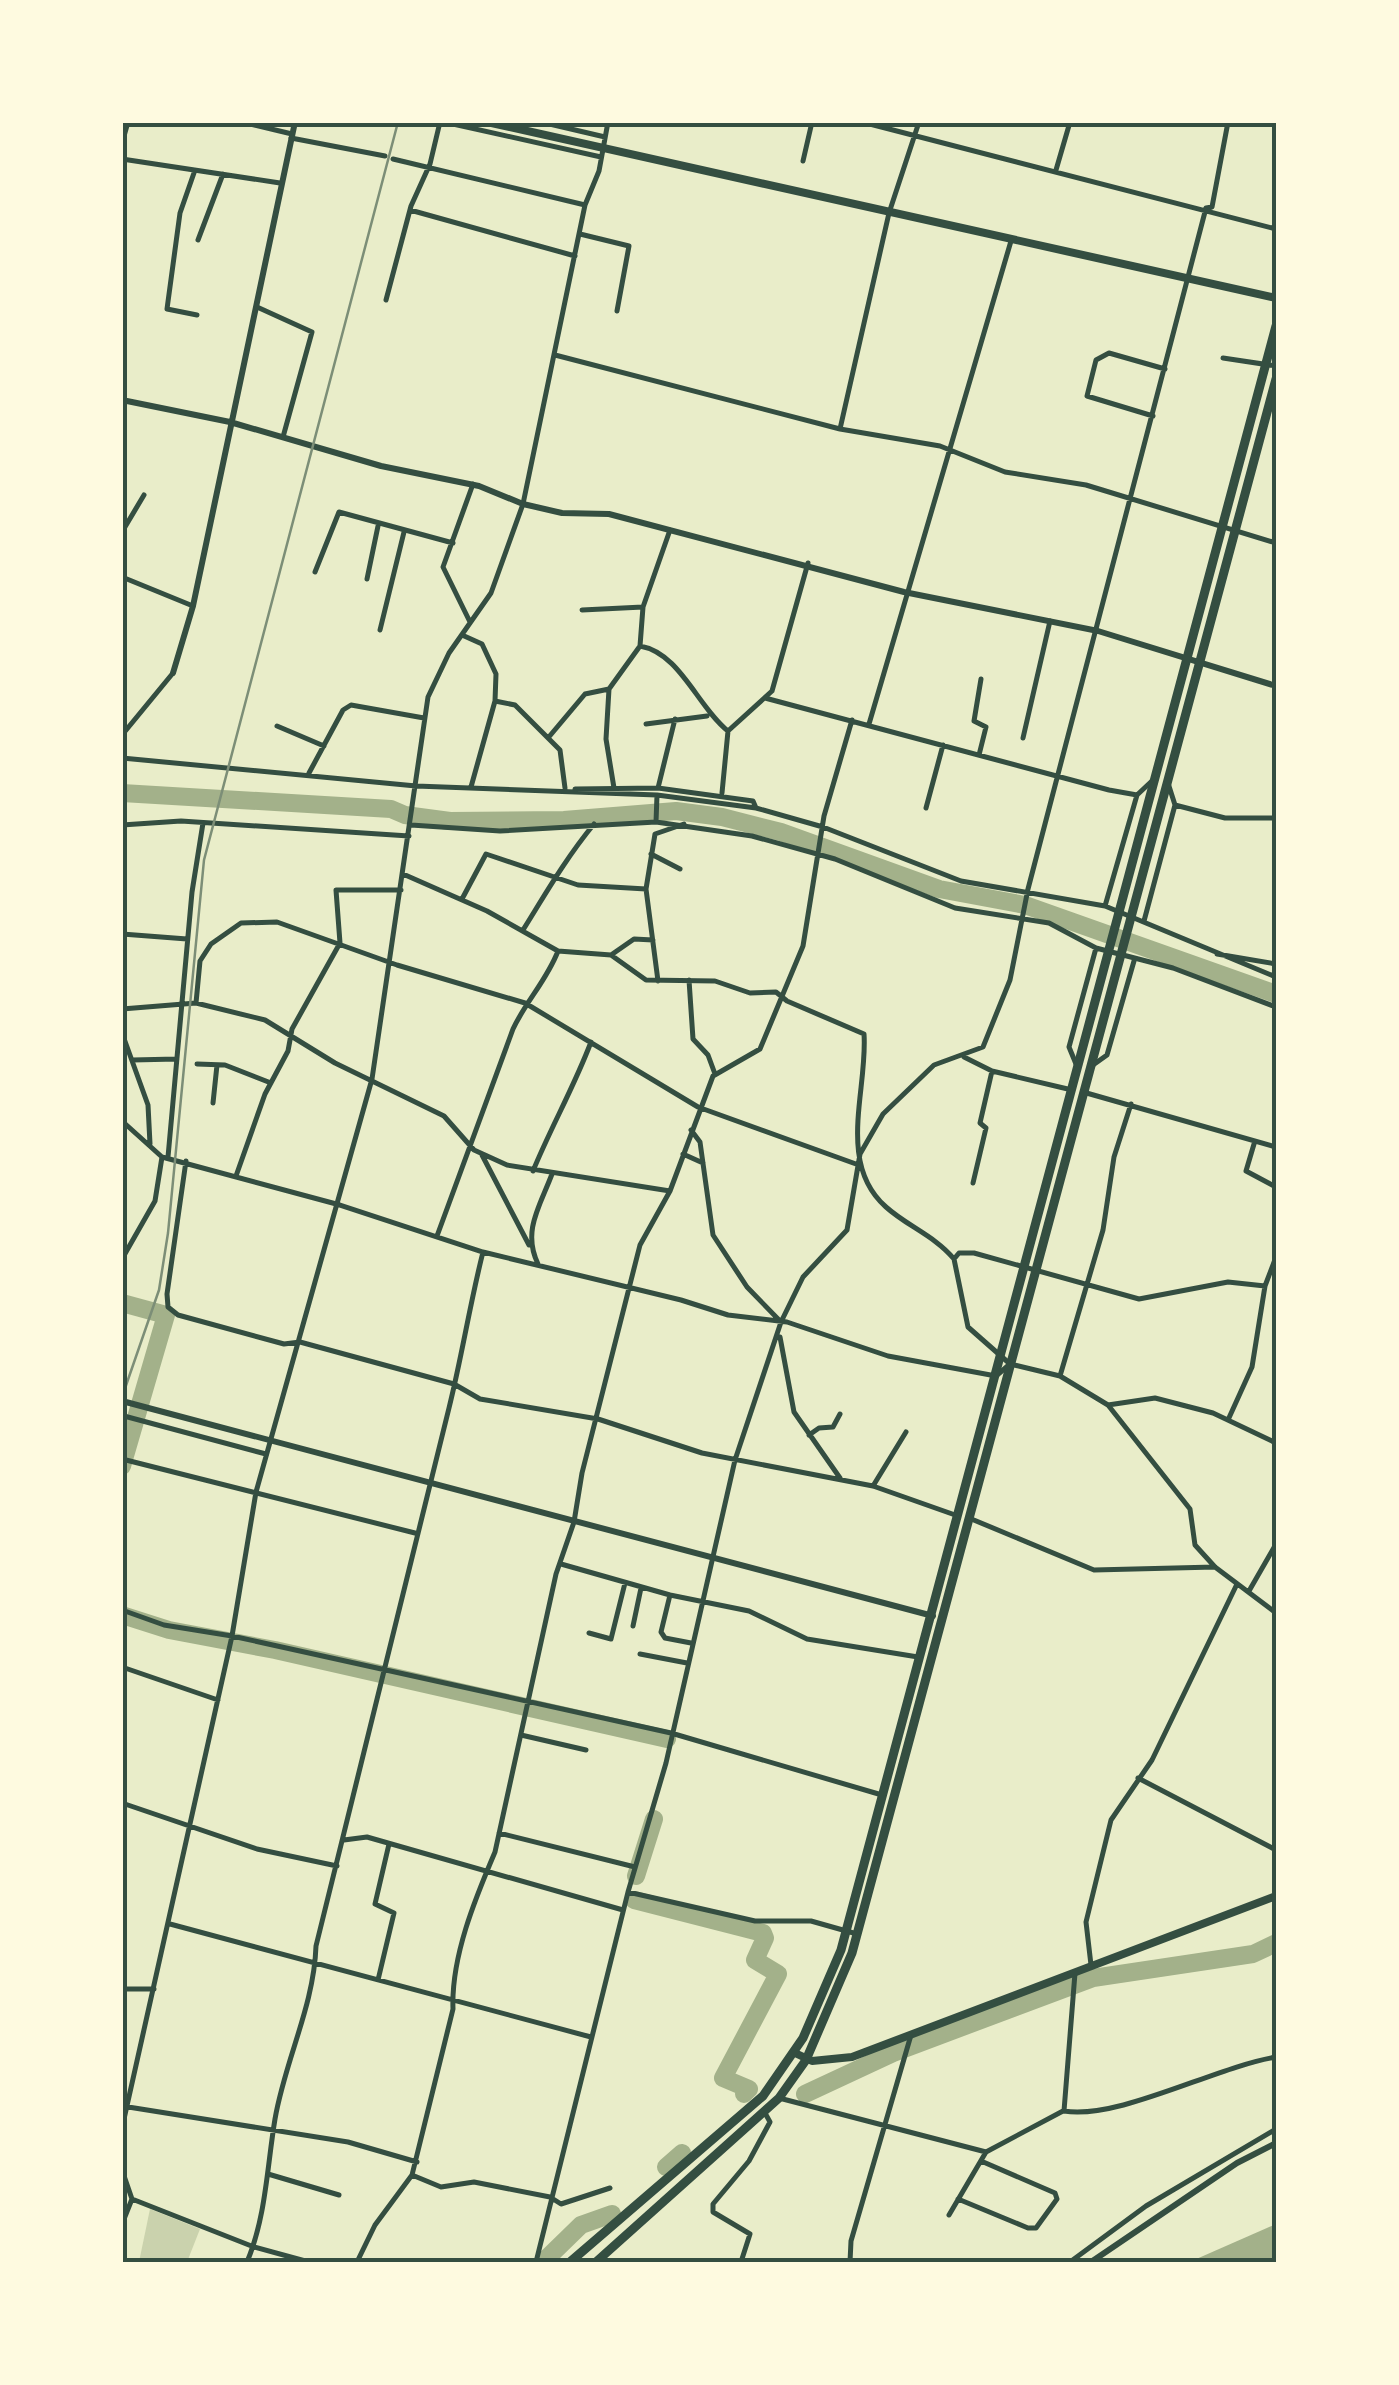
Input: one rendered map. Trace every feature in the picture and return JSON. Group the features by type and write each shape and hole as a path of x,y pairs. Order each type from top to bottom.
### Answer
{"highway":[{"path":"1131,892 1168,781 1223,526 1272,365 1276,326"},
{"path":"596,2262 779,2098 806,2060 894,1799 936,1617 1010,1364 1030,1270 1078,1091 1091,1066 1156,778 1235,530 1276,379"},
{"path":"1078,1091 1078,1067 1109,976"},
{"path":"964,1517 1002,1352 1030,1270"},
{"path":"570,2262 744,2114 795,2053 852,1932 883,1795 920,1658 936,1617"}],"main road":[{"path":"487,122 602,153 1276,298"},
{"path":"795,2053 806,2060 852,2057 909,2039 1276,1896"}],"street":[{"path":"122,142 128,122"},
{"path":"242,122 385,156"},
{"path":"124,730 172,674 193,606 295,122"},
{"path":"386,300 410,210 430,164 442,122 602,153"},
{"path":"541,122 604,136"},
{"path":"122,2128 232,1636 256,1492 340,1205 372,1079 428,697 461,635 491,593 523,504 584,205 608,122"},
{"path":"804,161 812,122"},
{"path":"862,122 1276,229"},
{"path":"840,430 888,213 919,122"},
{"path":"1056,170 1070,122"},
{"path":"1206,208 1212,207 1228,122"},
{"path":"393,158 430,164 584,205"},
{"path":"122,162 280,183"},
{"path":"196,170 180,214 167,309 196,315"},
{"path":"198,240 223,174"},
{"path":"861,1140 924,1073 984,1047 990,1039 1010,980 1028,889 1206,208"},
{"path":"410,210 575,256"},
{"path":"579,234 629,246 617,311"},
{"path":"869,724 904,592 1010,240"},
{"path":"254,306 312,332 282,439"},
{"path":"1154,416 1087,396 1096,360 1108,353 1165,369"},
{"path":"555,355 840,430 923,442 1005,472 1048,476 1133,498 1276,543"},
{"path":"1223,358 1272,365"},
{"path":"122,400 230,422 382,466 472,484 562,514 609,514 808,563 904,592 1098,631 1276,686"},
{"path":"470,622 443,566 472,484"},
{"path":"122,532 144,495"},
{"path":"315,572 339,512 378,526 453,543"},
{"path":"367,579 378,526"},
{"path":"614,788 606,739 609,689 640,646 643,607 670,528"},
{"path":"380,630 404,532"},
{"path":"722,793 728,731 772,691 808,563"},
{"path":"122,578 193,606"},
{"path":"582,610 643,607"},
{"path":"1023,738 1050,622"},
{"path":"461,635 482,644 496,674 495,701 471,787"},
{"path":"640,646 656,649 666,658 709,716 728,731"},
{"path":"980,754 986,727 974,721 981,679"},
{"path":"548,738 584,694 609,689"},
{"path":"765,698 980,754 1057,779 1137,795"},
{"path":"495,701 515,704 560,750 565,790"},
{"path":"309,773 343,710 351,706 424,718"},
{"path":"646,724 709,716"},
{"path":"656,822 657,793 675,719"},
{"path":"358,2262 375,2225 412,2175 417,2162 478,1892 499,1833 640,1245 670,1191 698,1108 715,1074 760,1048 803,946 823,827 852,720"},
{"path":"278,726 324,746"},
{"path":"926,808 943,744"},
{"path":"122,758 416,786 614,788 756,808 823,827 930,872 1105,906 1216,956 1276,978"},
{"path":"1105,906 1137,795 1156,778"},
{"path":"1144,921 1174,805 1168,781"},
{"path":"565,790 591,796 722,793 753,801 756,808"},
{"path":"1174,805 1225,818 1276,818"},
{"path":"122,824 203,823 409,836"},
{"path":"122,1260 156,1201 165,1157 203,823"},
{"path":"411,824 500,831 594,824 684,824 819,853 955,908 1049,923 1096,948 1134,961 1173,968 1276,1008"},
{"path":"523,930 548,882 557,876 594,824"},
{"path":"658,981 646,889 651,854 659,829 682,828 684,824"},
{"path":"462,899 486,854 578,885 646,889"},
{"path":"651,854 680,869"},
{"path":"403,874 462,899 558,951 611,956 635,976 658,981 690,980 782,994 787,1002 864,1034 860,1154 847,1230 803,1278 781,1322 735,1460 671,1733 628,1892 555,2200 536,2262"},
{"path":"236,1176 291,1036 340,943 336,890 400,890"},
{"path":"196,1002 200,960 223,932 241,923 277,922 389,962 525,1003 698,1108 859,1164 884,1206 954,1259 968,1326 1002,1352 1010,1364 1060,1376 1108,1405 1149,1463 1184,1500 1194,1518 1195,1545 1215,1567 1276,1612"},
{"path":"122,934 188,938"},
{"path":"611,956 634,939 654,940"},
{"path":"1078,1067 1069,1047 1096,948"},
{"path":"437,1236 525,1003 549,976 558,951"},
{"path":"1216,956 1276,964"},
{"path":"1091,1066 1102,1063 1108,1055 1134,961"},
{"path":"690,980 693,1040 708,1055 715,1074"},
{"path":"122,1008 196,1002 265,1020 335,1064 444,1116 481,1153 532,1172 670,1191"},
{"path":"122,1033 148,1105 150,1144"},
{"path":"532,1172 548,1133 568,1102 591,1042"},
{"path":"962,1055 992,1071 1131,1104 1254,1144 1276,1147"},
{"path":"132,1060 177,1058"},
{"path":"197,1064 217,1065 271,1083"},
{"path":"213,1104 217,1065"},
{"path":"973,1183 986,1128 980,1123 992,1071"},
{"path":"1060,1376 1131,1104"},
{"path":"122,1121 165,1157 340,1205 482,1252 629,1287 708,1311 781,1322 888,1356 996,1376 1010,1364"},
{"path":"691,1130 700,1142 713,1235 747,1286 781,1322"},
{"path":"1254,1144 1246,1171 1276,1187"},
{"path":"481,1153 539,1266"},
{"path":"683,1154 704,1163"},
{"path":"186,1162 168,1308 178,1315 284,1344 300,1342 454,1384 480,1399 598,1419 735,1460 874,1486 964,1517 1094,1570 1215,1567"},
{"path":"529,1246 529,1232 552,1174"},
{"path":"247,2262 254,2247 274,2130 454,1384 482,1252"},
{"path":"954,1259 959,1253 974,1253 1138,1299 1228,1282 1265,1286"},
{"path":"1228,1420 1252,1368 1265,1286 1276,1257"},
{"path":"779,1332 794,1412 840,1478"},
{"path":"1108,1405 1155,1398 1228,1420 1276,1444"},
{"path":"122,1401 936,1617"},
{"path":"810,1435 819,1428 833,1427 840,1414"},
{"path":"124,1416 266,1454"},
{"path":"874,1486 906,1432"},
{"path":"125,1460 416,1534"},
{"path":"1249,1591 1276,1544"},
{"path":"561,1564 670,1596 749,1611 807,1639 920,1658"},
{"path":"589,1632 611,1638 625,1584"},
{"path":"1091,1967 1086,1922 1111,1820 1152,1760 1237,1584"},
{"path":"633,1626 642,1588"},
{"path":"670,1596 661,1632 665,1638 691,1643"},
{"path":"122,1610 164,1625 232,1636 671,1733 894,1799"},
{"path":"640,1654 687,1663"},
{"path":"122,1667 218,1700"},
{"path":"521,1735 586,1750"},
{"path":"1138,1778 1276,1850"},
{"path":"122,1803 192,1823 257,1849 338,1866"},
{"path":"499,1833 635,1868"},
{"path":"344,1840 367,1837 487,1870 538,1889 624,1910"},
{"path":"378,1980 394,1913 375,1904 389,1843"},
{"path":"628,1892 755,1921 811,1921 852,1932"},
{"path":"170,1924 592,2037"},
{"path":"1064,2111 1075,1973"},
{"path":"122,1989 154,1989"},
{"path":"850,2262 851,2241 909,2039"},
{"path":"949,2215 986,2152 1064,2111 1126,2102 1229,2067 1276,2058"},
{"path":"779,2098 986,2152"},
{"path":"125,2108 187,2113 348,2142 417,2162"},
{"path":"742,2262 750,2234 712,2212 714,2204 749,2162 770,2122 764,2112"},
{"path":"1070,2262 1146,2206 1276,2129"},
{"path":"1091,2262 1237,2163 1276,2143"},
{"path":"958,2199 1036,2228 1057,2199 1055,2193 981,2161"},
{"path":"122,2170 132,2198 122,2224"},
{"path":"268,2174 340,2195"},
{"path":"412,2175 441,2187 474,2182 572,2202 610,2188"},
{"path":"132,2198 288,2260 308,2262"}],"shaded area":[{"path":"150,2209 200,2229 187,2262 139,2262"},
{"path":"1276,2224 1276,2262 1191,2262 1194,2260"}],"waterway":[{"path":"122,793 391,809 405,815 450,821 564,820 676,811 722,817 781,832 939,889 1025,905 1276,994"},
{"path":"122,1303 166,1315 122,1466"},
{"path":"122,1615 169,1630 275,1650 667,1739"},
{"path":"636,1876 654,1819"},
{"path":"634,1900 763,1933 765,1938 755,1960 778,1974 723,2078 749,2089 744,2094"},
{"path":"805,2094 893,2053 1093,1978 1253,1954 1276,1943"},
{"path":"666,2167 682,2153"},
{"path":"543,2262 581,2225 612,2214"}],"railway":[{"path":"122,1397 159,1290 168,1233 204,860 398,122"}]}
